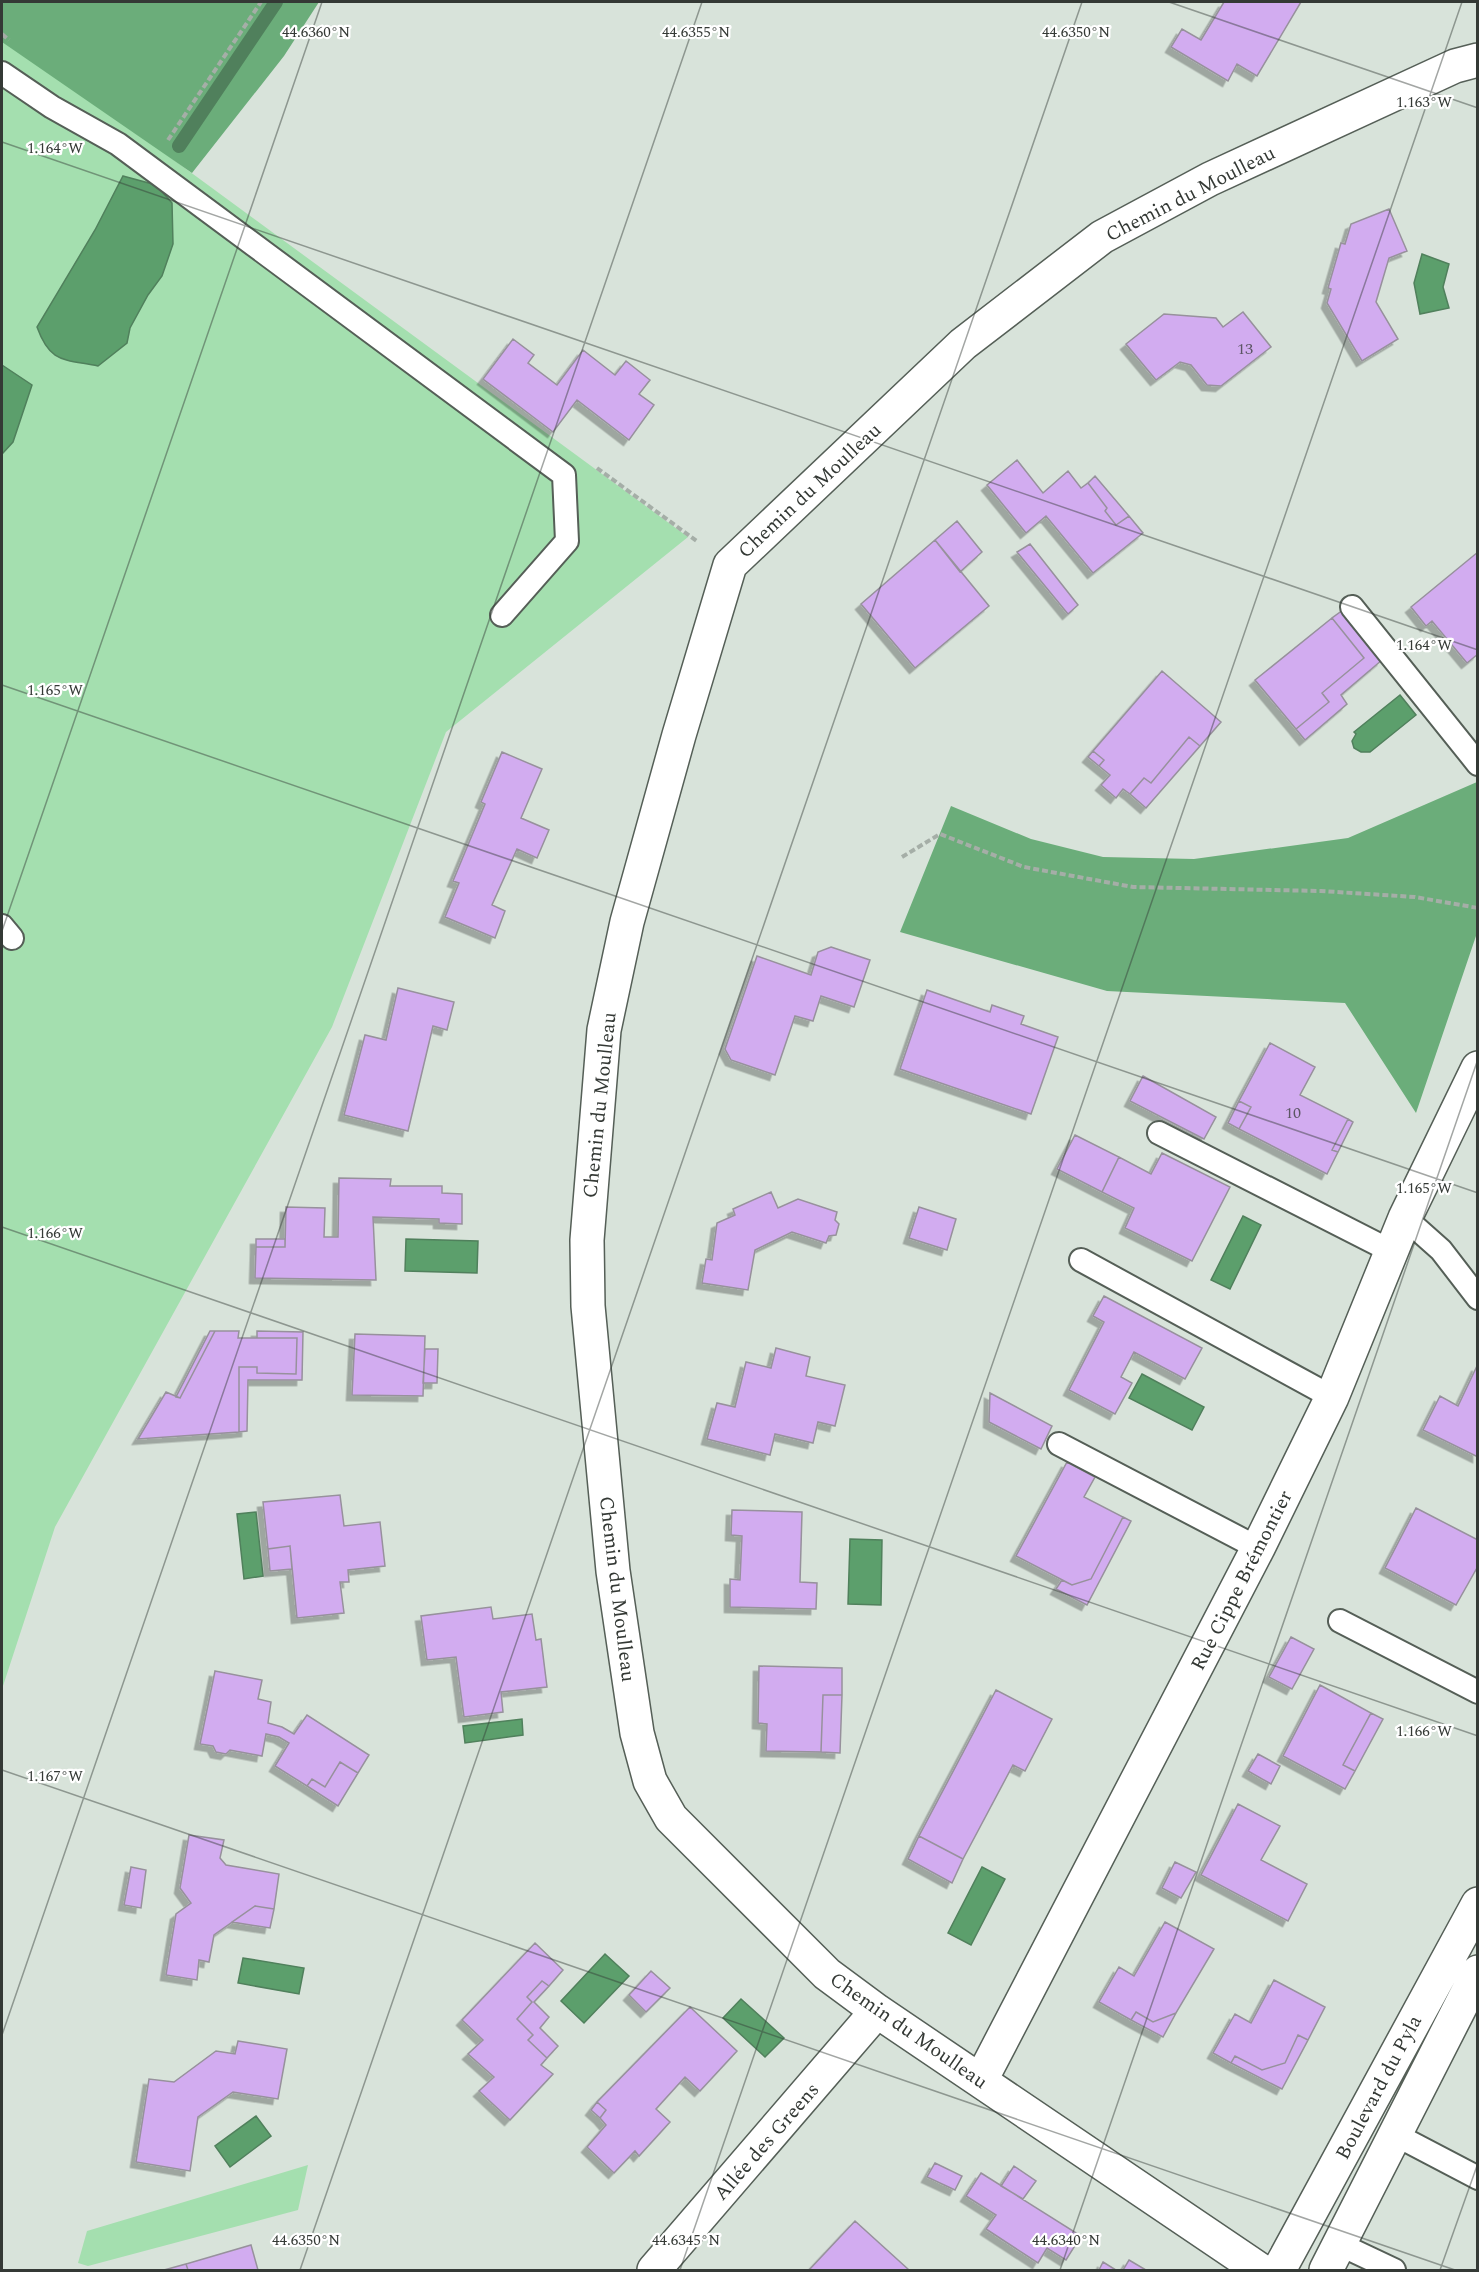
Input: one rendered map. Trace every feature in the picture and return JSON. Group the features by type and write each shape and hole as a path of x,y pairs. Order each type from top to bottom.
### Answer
{"street":[{"name":"Chemin du Moulleau","path":"1260,2271 826,1974 671,1818 650,1781 637,1733 613,1571 588,1306 587,1240 604,1030 627,922 730,565 963,344 1102,237 1210,180 1455,66 1478,60"},
{"name":"Rue Cippe Brémontier","path":"981,2080 1258,1548 1332,1397 1391,1251 1478,1068"},
{"name":"Boulevard du Pyla","path":"1279,2271 1478,1904"},
{"name":"Boulevard du Pyla","path":"1333,2257 1478,1972"},
{"name":"Allée des Greens","path":"654,2271 877,2011"}],"lane":[{"path":"2,73 52,107 118,144 564,475 567,541 502,615"},
{"path":"1352,607 1478,764"},
{"path":"1159,1133 1391,1251"},
{"path":"1406,1218 1441,1250 1478,1298"},
{"path":"1081,1260 1332,1397"},
{"path":"1059,1444 1258,1548"},
{"path":"1340,1621 1478,1692"},
{"path":"1396,2135 1478,2178"},
{"path":"1333,2257 1394,2271"}],"path":[{"path":"161,150 261,2"},
{"path":"902,857 940,834 1024,867 1133,887 1321,891 1415,897 1478,908"}],"shaded area":[{"path":"2,2 319,2 284,56 192,173 2,42"},
{"path":"2,34 688,537 446,732 332,1027 55,1527 2,1689"},
{"path":"123,176 156,185 172,203 173,244 162,276 148,295 130,328 127,343 98,366 67,360 59,357 47,347 37,327 95,230"},
{"path":"1422,254 1449,264 1443,287 1449,308 1420,314 1414,283"},
{"path":"2,365 32,385 13,442 2,454"},
{"path":"1400,695 1416,715 1370,752 1361,752 1354,748 1352,741 1356,734 1354,732"},
{"path":"1477,782 1477,933 1416,1113 1345,1003 1107,991 900,932 951,806 1031,839 1103,857 1194,859 1348,838"},
{"path":"1243,1216 1261,1225 1230,1289 1211,1280"},
{"path":"406,1239 478,1241 477,1273 405,1271"},
{"path":"1142,1374 1204,1407 1192,1430 1129,1398"},
{"path":"256,1512 263,1576 244,1579 237,1514"},
{"path":"850,1539 882,1540 881,1605 848,1604"},
{"path":"522,1719 523,1735 465,1743 463,1726"},
{"path":"982,1867 1005,1879 971,1945 948,1933"},
{"path":"605,1954 629,1976 584,2023 561,2001"},
{"path":"243,1958 304,1968 299,1994 238,1983"},
{"path":"741,1999 784,2038 765,2057 723,2018"},
{"path":"256,2116 271,2136 230,2167 215,2146"},
{"path":"308,2165 298,2210 88,2266 78,2263 87,2231"}],"building":[{"path":"1224,2 1301,2 1257,76 1237,64 1228,81 1171,47 1182,29 1201,40"},
{"path":"1389,209 1407,251 1389,258 1376,302 1398,339 1362,361 1327,303 1331,289 1328,288 1341,243 1345,244 1351,224"},
{"path":"1243,312 1271,347 1221,386 1207,385 1191,365 1180,362 1156,380 1126,344 1164,314 1216,318 1223,327"},
{"path":"513,339 534,355 528,363 557,385 583,350 615,375 626,361 650,380 639,394 654,405 629,440 577,400 553,432 483,379"},
{"path":"1017,460 1043,493 1068,471 1081,488 1088,483 1107,508 1105,511 1116,525 1129,516 1143,533 1093,573 1046,516 1026,533 987,485"},
{"path":"1095,476 1129,516 1116,525 1105,511 1107,508 1088,483"},
{"path":"957,521 982,552 960,572 935,540"},
{"path":"935,540 989,606 915,668 861,604"},
{"path":"1030,544 1078,605 1068,614 1017,552"},
{"path":"1478,552 1478,654 1467,663 1432,621 1426,626 1411,607"},
{"path":"1343,610 1382,660 1341,695 1347,704 1305,740 1296,729 1329,702 1322,693 1364,658 1332,618"},
{"path":"1332,618 1364,658 1322,693 1329,702 1296,729 1255,680"},
{"path":"1162,671 1221,722 1200,746 1189,737 1151,783 1144,778 1130,794 1123,789 1116,798 1101,785 1110,775 1099,766 1104,760 1093,751"},
{"path":"1189,737 1200,746 1146,808 1130,794 1144,778 1151,783"},
{"path":"1093,751 1104,760 1099,766 1088,757"},
{"path":"502,752 542,769 521,818 549,830 537,858 517,849 492,905 505,911 495,938 445,917 459,883 453,881 485,804 481,802"},
{"path":"831,947 870,960 854,1007 821,996 813,1021 795,1016 775,1075 731,1060 725,1049 757,956 811,975 818,952"},
{"path":"398,988 454,1002 447,1030 433,1026 408,1131 344,1115 365,1035 386,1040"},
{"path":"927,990 990,1012 992,1005 1024,1016 1021,1024 1058,1037 1031,1114 900,1069"},
{"path":"1270,1043 1315,1067 1300,1095 1348,1119 1332,1150 1338,1152 1327,1174 1239,1129 1251,1107 1239,1101"},
{"path":"1143,1076 1216,1117 1204,1139 1130,1101"},
{"path":"1239,1101 1251,1107 1239,1129 1228,1123"},
{"path":"1348,1119 1353,1122 1338,1152 1332,1150"},
{"path":"1075,1135 1119,1157 1102,1192 1057,1169"},
{"path":"1162,1153 1230,1187 1192,1261 1125,1228 1134,1208 1102,1192 1119,1157 1151,1174"},
{"path":"339,1178 391,1179 390,1186 442,1186 442,1193 462,1194 462,1224 439,1223 439,1219 373,1217 376,1280 255,1278 256,1247 285,1247 286,1207 325,1208 324,1237 338,1237"},
{"path":"771,1192 778,1208 798,1199 837,1212 835,1220 839,1224 836,1235 829,1236 826,1243 792,1232 755,1250 748,1290 702,1283 706,1259 712,1260 717,1223 735,1215 733,1209"},
{"path":"919,1207 956,1219 947,1250 909,1238"},
{"path":"256,1239 285,1239 285,1247 256,1247"},
{"path":"1104,1296 1202,1348 1185,1379 1134,1352 1121,1377 1132,1383 1115,1414 1069,1390 1104,1322 1093,1316"},
{"path":"210,1331 215,1331 180,1398 176,1397"},
{"path":"215,1331 239,1331 238,1338 297,1338 296,1374 257,1373 257,1367 239,1367 239,1432 138,1439 166,1392 180,1398"},
{"path":"257,1331 303,1332 302,1380 248,1380 247,1431 239,1432 239,1367 257,1367 257,1373 296,1374 297,1338 257,1338"},
{"path":"355,1334 425,1336 423,1396 352,1395"},
{"path":"776,1348 810,1357 806,1376 845,1385 835,1426 818,1422 813,1443 775,1434 770,1455 707,1439 717,1403 735,1407 746,1362 771,1368"},
{"path":"425,1349 438,1349 437,1383 423,1383"},
{"path":"1477,1366 1478,1457 1423,1430 1440,1396 1458,1406"},
{"path":"990,1393 1052,1426 1041,1449 989,1422"},
{"path":"1067,1462 1095,1477 1084,1497 1123,1517 1091,1579 1072,1585 1016,1556"},
{"path":"340,1495 344,1526 380,1522 385,1566 348,1570 349,1582 340,1582 344,1613 297,1618 290,1546 268,1549 263,1502"},
{"path":"1416,1508 1478,1540 1478,1566 1456,1605 1385,1568"},
{"path":"732,1510 802,1512 800,1582 817,1583 816,1609 730,1607 730,1579 740,1580 742,1536 731,1535"},
{"path":"1123,1517 1131,1521 1087,1605 1056,1589 1062,1580 1072,1585 1091,1579"},
{"path":"290,1546 292,1569 270,1571 268,1549"},
{"path":"491,1607 493,1619 532,1614 536,1640 541,1639 547,1687 501,1692 503,1712 464,1717 456,1657 427,1660 421,1616"},
{"path":"1291,1637 1314,1649 1292,1689 1269,1677"},
{"path":"759,1666 842,1668 842,1695 823,1695 821,1752 766,1751 767,1724 758,1723"},
{"path":"215,1671 262,1680 258,1699 271,1702 268,1723 294,1734 307,1715 369,1755 358,1773 340,1762 325,1787 312,1779 307,1786 275,1766 289,1743 279,1737 266,1734 262,1756 230,1750 226,1754 216,1752 213,1746 200,1744"},
{"path":"1320,1685 1371,1713 1343,1765 1355,1771 1345,1789 1283,1756"},
{"path":"996,1690 1052,1719 1025,1771 1013,1765 963,1859 919,1836"},
{"path":"823,1695 842,1695 840,1753 821,1752"},
{"path":"1371,1713 1383,1719 1355,1771 1343,1765"},
{"path":"1258,1754 1280,1766 1271,1784 1248,1771"},
{"path":"340,1762 358,1773 338,1806 307,1786 312,1779 325,1787"},
{"path":"1238,1804 1280,1826 1261,1860 1307,1884 1288,1921 1201,1875"},
{"path":"189,1835 224,1840 220,1858 226,1865 279,1874 274,1909 255,1906 214,1935 209,1962 199,1960 197,1980 166,1975 176,1914 191,1903 180,1888"},
{"path":"919,1836 963,1859 952,1883 908,1859"},
{"path":"1175,1862 1196,1872 1181,1898 1162,1888"},
{"path":"131,1867 146,1870 141,1908 124,1905"},
{"path":"255,1906 274,1909 270,1928 232,1922"},
{"path":"1165,1922 1214,1949 1176,2013 1153,2022 1136,2012 1131,2020 1099,2002 1119,1967 1134,1976"},
{"path":"535,1943 563,1970 549,1986 542,1981 527,1997 532,2002 517,2019 533,2035 528,2040 547,2058 541,2065 553,2074 510,2120 479,2091 494,2077 468,2054 483,2040 462,2020"},
{"path":"651,1971 670,1988 646,2012 629,1995"},
{"path":"1274,1980 1325,2007 1308,2040 1298,2035 1285,2063 1262,2070 1235,2056 1231,2063 1213,2053 1235,2014 1251,2023"},
{"path":"542,1981 549,1986 534,2002 549,2017 540,2028 558,2046 547,2058 528,2040 533,2035 517,2019 532,2002 527,1997"},
{"path":"690,2007 737,2051 700,2091 685,2077 656,2109 670,2122 639,2156 635,2151 614,2173 587,2147 606,2125 600,2118 606,2110 597,2102"},
{"path":"1136,2012 1153,2022 1176,2013 1163,2037 1131,2020"},
{"path":"1298,2035 1308,2040 1282,2089 1231,2063 1235,2056 1262,2070 1285,2063"},
{"path":"238,2041 287,2049 278,2099 233,2092 198,2117 190,2171 136,2162 149,2079 174,2082 216,2051 235,2054"},
{"path":"597,2102 606,2110 600,2118 591,2110"},
{"path":"935,2163 962,2176 955,2190 927,2177"},
{"path":"1014,2166 1036,2181 1023,2199 1001,2186"},
{"path":"981,2173 1081,2236 1066,2260 1047,2248 1038,2263 986,2229 996,2215 966,2196"},
{"path":"855,2221 909,2270 809,2270"},
{"path":"251,2245 258,2270 188,2270 186,2264"},
{"path":"1129,2260 1146,2270 1123,2270"},
{"path":"1103,2262 1116,2270 1099,2270"},
{"path":"186,2264 188,2270 164,2270"}],"waterway":[{"path":"179,146 276,2"}]}
